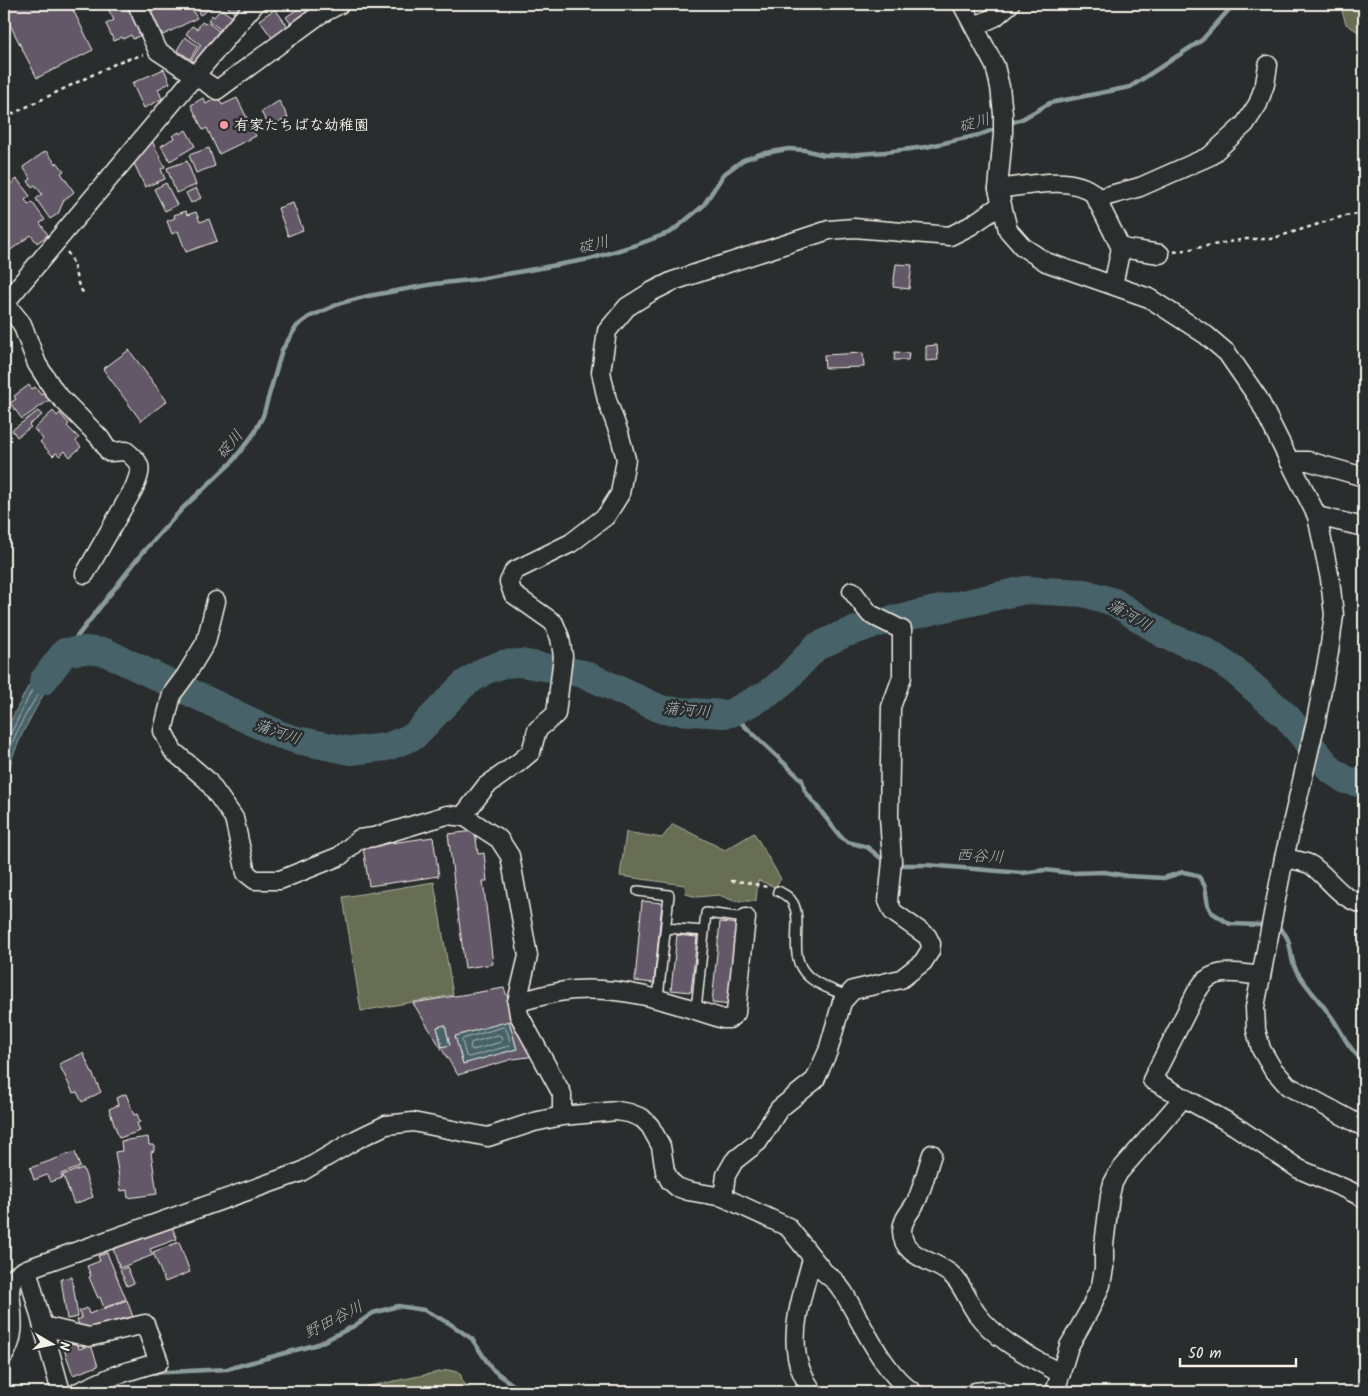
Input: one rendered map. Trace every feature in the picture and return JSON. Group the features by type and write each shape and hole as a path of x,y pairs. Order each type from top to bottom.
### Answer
{"street":[{"path":"137,4 158,51 217,90 319,15 340,4"},
{"path":"85,574 134,488 140,474 140,467 137,461 126,451 109,452 94,432 55,392 37,364 22,324 4,303 255,4"},
{"path":"962,4 995,66 1003,114 1000,197 1008,230 1023,247 1046,262 1149,298 1206,336 1227,353 1258,398 1317,516 1330,579 1334,615 1316,721 1284,858 1255,1007 1256,1030 1260,1049 1272,1068 1288,1086 1364,1127"},
{"path":"974,26 995,17 1010,4"},
{"path":"1096,199 1140,187 1210,156 1245,124 1258,104 1265,84 1268,65"},
{"path":"465,817 466,812 486,786 530,752 537,730 556,714 563,656 560,638 554,623 513,594 509,582 514,571 571,543 606,516 620,494 626,459 607,400 601,372 608,331 627,307 650,292 673,281 829,230 854,228 950,236 970,226 1000,197 1059,183 1077,184 1087,188 1094,194 1121,248 1113,285"},
{"path":"1121,248 1160,254"},
{"path":"1289,461 1308,461 1364,477"},
{"path":"1317,516 1364,527"},
{"path":"723,1196 726,1175 734,1161 758,1142 779,1109 815,1080 828,1051 842,1002 846,996 862,986 901,979 923,962 930,951 931,944 927,936 893,912 888,901 892,864 889,816 891,707 902,677 902,630 870,614 852,592"},
{"path":"216,601 206,642 172,694 164,731 173,750 207,780 234,818 246,873 255,880 280,880 340,856 359,839 374,837 447,815 465,817 499,839 510,856 528,956 517,1002 519,1015 562,1094 562,1116"},
{"path":"1284,858 1310,865 1337,891 1364,904"},
{"path":"517,1002 572,990 591,989 640,994 723,1019 729,1019 736,1013 746,918"},
{"path":"1261,976 1229,973 1215,975 1206,980 1196,993 1152,1080 1235,1126 1299,1169 1364,1198"},
{"path":"1055,1392 1069,1346 1101,1285 1104,1268 1104,1245 1113,1183 1119,1172 1184,1097"},
{"path":"4,1355 10,1342 13,1328 10,1290 11,1282 16,1275 27,1269 301,1172 357,1139 386,1125 413,1122 488,1137 534,1122 562,1116 617,1111 642,1118 656,1136 661,1146 665,1171 670,1181 677,1187 688,1191 723,1196 788,1227 812,1258 844,1293 886,1364 905,1387 913,1392"},
{"path":"932,1154 916,1202 904,1219 902,1229 906,1246 912,1253 938,1265 952,1275 977,1314 1005,1341 1061,1374"},
{"path":"812,1258 798,1317 796,1336 797,1358 806,1382 813,1392"},
{"path":"27,1269 61,1392"},
{"path":"43,1326 89,1337 145,1324 158,1362 116,1375 78,1392"},
{"path":"975,1392 993,1390 1001,1392"}],"lane":[{"path":"638,891 669,895 658,998"},
{"path":"778,891 787,896 793,903 796,913 796,949 802,969 816,982 846,996"},
{"path":"696,1010 706,913 746,918"},
{"path":"666,928 704,931"}],"path":[{"path":"4,118 121,61 158,51"},
{"path":"1160,254 1246,239 1272,239 1344,216 1364,213"},
{"path":"55,242 70,254 79,287 86,295"},
{"path":"731,881 758,883 778,891"}],"green space":[{"path":"1345,4 1364,4 1364,36 1346,24 1342,11"},
{"path":"673,824 725,850 754,833 781,879 775,887 758,880 756,901 734,901 719,895 697,897 686,894 685,885 620,876 626,832 662,838"},
{"path":"434,882 453,995 361,1011 343,897"},
{"path":"449,1370 460,1373 463,1382 473,1392 340,1392"}],"water":[{"path":"65,652 61,670 42,697 23,732 12,758 4,797 4,739 8,726 28,687 51,658"},
{"path":"509,1021 517,1049 463,1064 455,1036"},
{"path":"445,1025 450,1045 442,1047 437,1027"}],"building":[{"path":"4,4 70,4 93,50 37,78 4,13"},
{"path":"118,4 120,8 130,4 141,28 138,29 141,35 133,39 131,35 123,39 122,37 114,41 106,24 114,20 108,9"},
{"path":"146,4 189,4 197,18 163,35"},
{"path":"193,4 218,4 200,15"},
{"path":"231,4 244,4 234,13 228,7"},
{"path":"302,6 310,17 294,28 286,17"},
{"path":"221,9 232,17 221,30 208,20 212,15 214,17"},
{"path":"275,9 292,32 276,43 259,20"},
{"path":"202,22 205,24 207,22 219,31 196,63 191,60 201,45 186,34 192,26 197,29"},
{"path":"185,37 198,46 190,59 177,50"},
{"path":"164,69 170,83 158,89 162,99 144,108 132,83"},
{"path":"218,97 222,105 237,98 256,136 219,154 207,128 203,130 191,105 203,98 206,104"},
{"path":"279,101 288,117 270,128 261,112"},
{"path":"186,130 195,146 170,161 161,146 174,138 172,136"},
{"path":"151,139 165,167 161,169 165,179 145,187 133,161"},
{"path":"209,148 215,166 196,173 189,155"},
{"path":"46,151 64,171 61,173 74,192 64,200 58,214 50,219 36,199 42,194 35,185 32,187 28,181 31,179 23,167"},
{"path":"187,161 196,185 176,193 167,168"},
{"path":"17,179 30,196 25,200 29,205 32,202 45,220 40,223 48,235 37,243 31,235 4,255 4,181 9,185"},
{"path":"166,183 177,205 165,211 154,189"},
{"path":"196,188 201,198 191,203 186,193"},
{"path":"293,203 303,230 288,236 278,208"},
{"path":"186,211 187,215 196,212 200,222 209,219 217,241 186,252 178,231 172,234 167,221 175,218 174,215"},
{"path":"896,264 912,265 909,289 893,287"},
{"path":"937,345 938,360 926,361 926,346"},
{"path":"129,350 167,401 141,421 103,369"},
{"path":"895,352 909,353 908,360 894,360"},
{"path":"863,353 864,367 825,368 824,355"},
{"path":"29,385 32,389 35,387 41,395 46,391 51,399 22,419 10,403 16,399 14,396"},
{"path":"38,411 42,415 29,425 31,427 17,437 12,430"},
{"path":"53,411 57,416 60,413 69,424 67,426 79,438 76,441 81,447 70,457 65,451 60,456 56,453 53,456 40,442 43,439 34,429"},
{"path":"475,831 478,854 484,853 487,881 483,881 493,964 465,968 448,834"},
{"path":"433,837 439,876 369,886 363,847"},
{"path":"642,901 662,903 654,983 635,981"},
{"path":"720,922 740,924 732,1005 712,1003"},
{"path":"677,935 697,937 691,992 671,990"},
{"path":"504,988 522,1036 536,1056 513,1059 458,1075 413,1003","holes":["509,1021 517,1049 463,1064 455,1036","445,1025 450,1045 442,1047 437,1027"]},
{"path":"83,1053 101,1092 82,1102 77,1092 73,1093 59,1064"},
{"path":"126,1094 134,1115 137,1114 140,1122 137,1123 140,1131 119,1138 109,1109 118,1105 116,1098"},
{"path":"148,1137 149,1145 154,1145 154,1151 151,1152 157,1194 128,1198 127,1190 121,1191 115,1152 122,1151 121,1141"},
{"path":"75,1152 80,1167 61,1174 63,1178 50,1182 47,1175 34,1180 30,1168"},
{"path":"83,1168 93,1197 74,1204 63,1175"},
{"path":"172,1227 177,1239 150,1249 153,1255 120,1268 113,1249"},
{"path":"179,1242 190,1272 165,1282 153,1252"},
{"path":"107,1253 126,1299 104,1308 89,1277 91,1276 87,1266 100,1261 98,1256"},
{"path":"127,1267 134,1283 127,1286 120,1270"},
{"path":"72,1277 78,1317 67,1319 61,1279"},
{"path":"127,1300 134,1320 98,1333 81,1329 77,1320 82,1318 79,1311 87,1308 89,1314"},
{"path":"77,1341 79,1349 91,1345 98,1366 73,1375 63,1346"}],"waterway":[{"name":"碇川","path":"1007,124 1022,119 1050,103 1130,87 1202,40 1234,4"},
{"name":"碇川","path":"65,652 143,552 183,508 231,463 253,435 263,416 282,350 297,326 309,317 341,303 368,296 590,259 636,245 671,232 703,206 724,174 743,160 760,154 788,149 805,150 824,155 885,152 926,147 979,135 998,128"},
{"name":"蒲河川","path":"43,681 65,652 86,650 105,652 278,734 297,740 351,751 387,747 414,736 463,685 484,671 503,664 521,663 584,674 663,710 723,714 731,713 769,693 786,679 816,647 844,634 878,623 1025,590 1084,593 1114,602 1165,635 1204,650 1235,671 1287,717 1331,770 1346,780 1364,784"},
{"name":"西谷川","path":"731,713 802,780 805,791 840,836 848,842 867,847 887,863"},
{"name":"西谷川","path":"894,865 927,865 1022,873 1045,870 1070,873 1105,872 1127,876 1164,878 1183,872 1199,877 1205,886 1208,906 1211,912 1230,924 1261,925"},
{"name":"西谷川","path":"1279,928 1287,937 1296,970 1333,1019 1350,1047 1364,1062"},
{"name":"野田谷川","path":"149,1373 227,1369 318,1344 354,1326 373,1313 398,1306 424,1310 449,1323 472,1339 492,1369 522,1392"}],"place":[{"name":"有家たちばな幼稚園","path":"224,125"}]}
